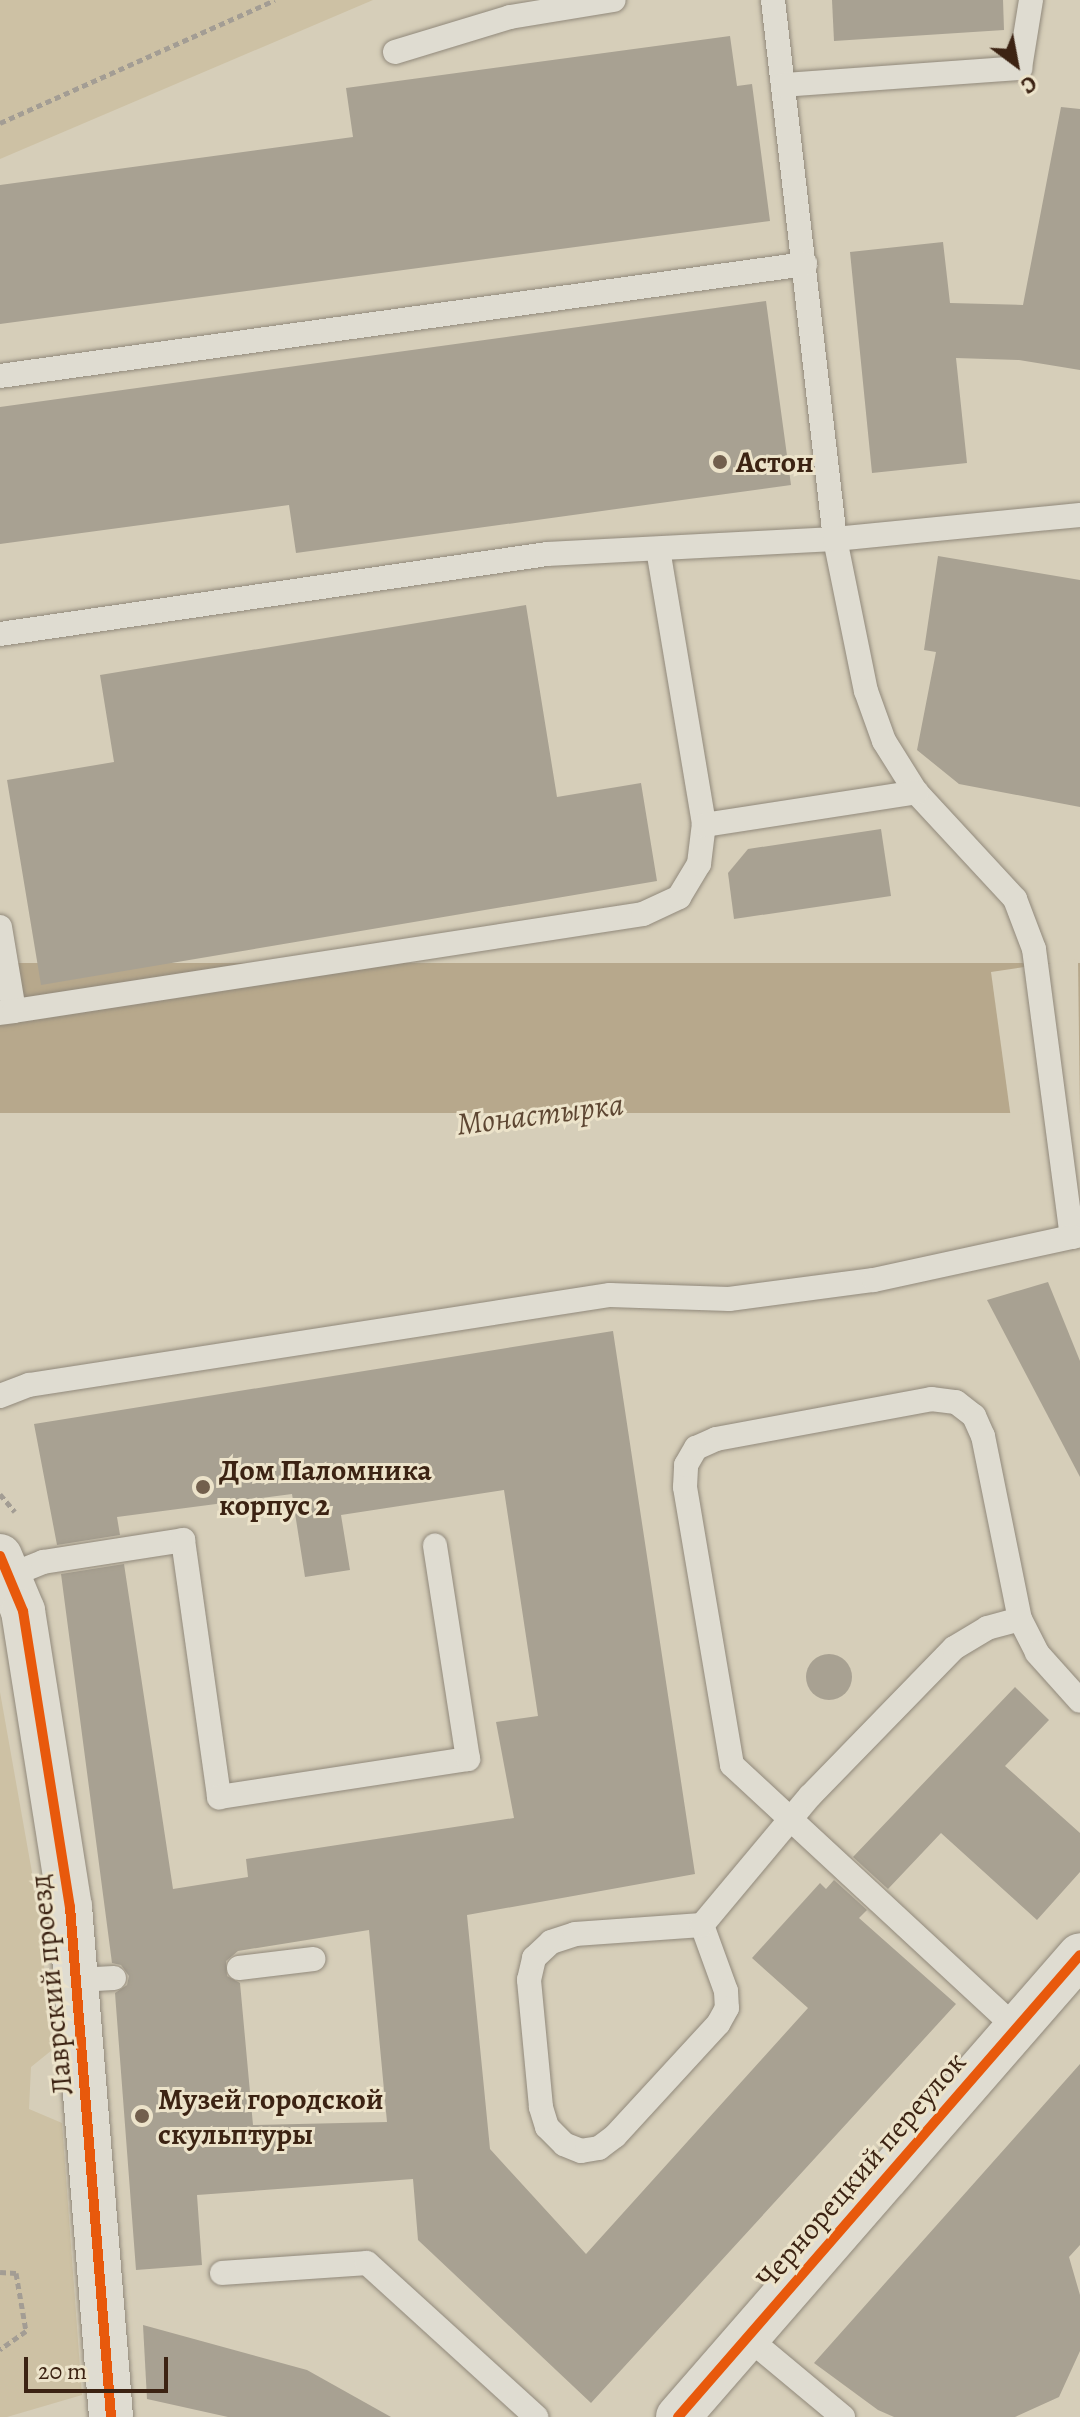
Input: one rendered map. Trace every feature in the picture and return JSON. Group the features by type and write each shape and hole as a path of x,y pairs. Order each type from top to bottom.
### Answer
{"street":[{"name":"Лаврский проезд","path":"6,1566 23,1611 95,1979 111,2417"},
{"name":"Чернорецкий переулок","path":"678,2417 1080,1955"}],"lane":[{"path":"395,52 510,17 614,0"},
{"path":"0,1396 59,1380 610,1295 729,1299 874,1280 1076,1236 1062,1168 1034,949 1015,899 916,792 884,741 866,691 835,539 773,0"},
{"path":"783,85 1020,68 1031,0"},
{"path":"0,376 805,264"},
{"path":"0,634 547,554 835,539 1080,515"},
{"path":"0,927 7,1012 643,914 679,897 699,864 704,825 658,549"},
{"path":"704,825 916,792"},
{"path":"1016,2028 745,1781 727,1748 685,1487 686,1465 696,1448 716,1439 931,1399 956,1402 974,1416 983,1436 1020,1619 1037,1653 1080,1701"},
{"path":"6,1566 183,1540 219,1797 468,1759 435,1546"},
{"path":"702,1925 726,1991 727,2008 718,2024 615,2136 599,2148 581,2151 564,2144 547,2127 541,2107 529,1980 534,1958 551,1942 575,1934 702,1925 789,1822 954,1648 987,1628 1020,1619"},
{"path":"239,1968 313,1959"},
{"path":"222,2273 367,2263 536,2417"},
{"path":"747,2337 843,2417"}],"path":[{"path":"0,123 275,0"},
{"path":"0,2272 16,2273 26,2331 0,2349"}],"shaded area":[{"path":"0,0 373,0 0,159"},
{"path":"0,1692 39,1912 52,2050 31,2067 29,2109 62,2123 82,2395 7,2417 0,2417"}],"water":[{"path":"0,963 1080,963 1080,1113 0,1113"}],"pier":[{"path":"1078,959 1080,1117 1012,1126 991,972"}],"building":[{"path":"832,0 1003,0 1004,30 834,41"},
{"path":"730,36 737,86 752,84 770,221 0,324 0,185 353,137 346,88"},
{"path":"1061,107 1080,109 1080,370 1019,360 956,358 967,463 872,473 850,252 943,242 950,303 1023,305"},
{"path":"766,301 791,485 296,553 289,505 0,544 0,407"},
{"path":"938,556 1080,580 1080,807 959,784 917,750 936,652 924,650"},
{"path":"526,605 557,797 641,783 657,881 41,985 7,780 114,762 100,675"},
{"path":"881,829 891,896 734,919 728,873 748,849"},
{"path":"1048,1282 1080,1361 1080,1477 987,1300"},
{"path":"613,1331 695,1874 467,1915 490,2149 586,2254 808,2008 752,1958 820,1883 826,1889 834,1880 867,1910 859,1918 956,2004 591,2403 418,2240 413,2179 197,2195 202,2265 136,2270 115,1993 127,1985 129,1976 121,1965 112,1963 61,1574 124,1564 173,1889 248,1877 246,1859 514,1818 496,1722 538,1716 504,1490 341,1515 350,1570 305,1577 292,1494 117,1517 120,1535 57,1545 34,1424","holes":["369,1930 387,2122 253,2125 240,1983 227,1976 226,1961 238,1951"]},
{"path":"829,1654 845,1661 852,1677 845,1693 829,1700 813,1693 806,1677 813,1661"},
{"path":"1015,1687 1049,1720 1005,1766 1080,1833 1080,1872 1037,1920 941,1833 888,1889 853,1857"},
{"path":"1080,2064 1080,2245 1069,2257 1080,2295 1080,2351 1059,2397 1015,2417 894,2417 878,2410 814,2363"},
{"path":"143,2325 307,2370 391,2417 228,2417 147,2399"}],"cycle path":[{"path":"0,1556 23,1611 70,1907 111,2417"},
{"path":"678,2417 1080,1955"}],"place":[{"name":"Астон","path":"720,462"},
{"name":"Дом Паломника корпус 2","path":"203,1487"},
{"name":"Музей городской скульптуры","path":"142,2116"}],"water label":[{"name":"Монастырка","path":"540,1114"}]}
